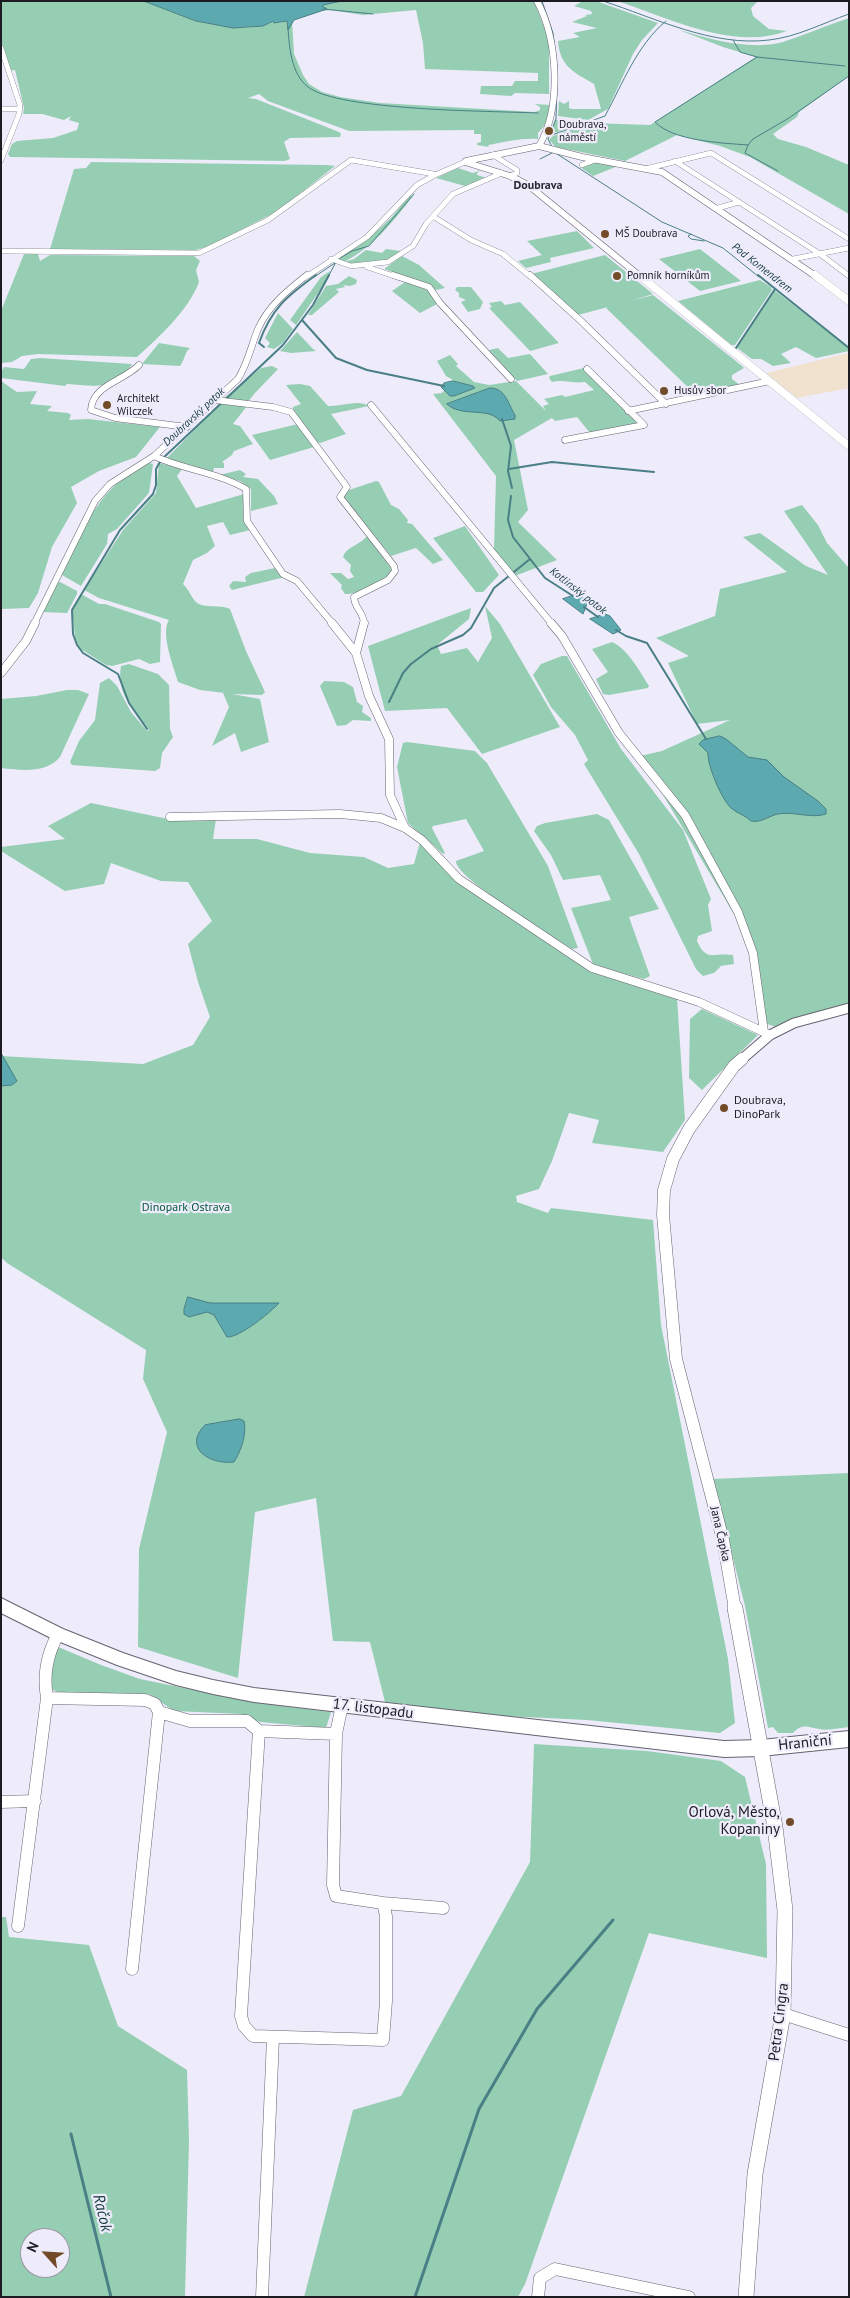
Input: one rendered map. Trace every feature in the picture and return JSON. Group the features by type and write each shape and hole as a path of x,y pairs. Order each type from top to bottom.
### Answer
{"main road":[{"name":"17. listopadu","path":"1,1605 58,1634 122,1660 176,1678 254,1695 724,1749 760,1748"},
{"name":"Hraniční","path":"760,1748 849,1738"}],"street":[{"path":"538,1 549,29 552,49 553,85 551,119 545,137 539,146"},
{"path":"1,48 20,109 1,160"},
{"path":"1,109 20,109"},
{"path":"1,673 26,641 95,501 110,484 154,456 243,372 261,322 278,301 311,272 372,232 416,186 434,174 465,162 539,146 595,160 662,172 793,259 849,302"},
{"path":"648,168 711,153 715,154 849,239"},
{"path":"492,155 517,170 517,173 510,176"},
{"path":"1,251 199,253 209,250 228,238 268,220 351,160 434,174"},
{"path":"582,166 595,160"},
{"path":"675,161 820,254 849,276"},
{"path":"465,162 502,173 528,185 848,444"},
{"path":"331,259 343,265 360,266 388,262 413,246 426,224 458,190 502,173"},
{"path":"718,208 739,202"},
{"path":"434,216 471,240 503,254 518,265 581,321 666,404"},
{"path":"793,259 849,248"},
{"path":"360,266 429,287 440,303 511,379"},
{"path":"139,365 129,375 98,392 93,397 91,410 114,419 130,422 170,422 187,426"},
{"path":"566,440 644,425 587,369"},
{"path":"628,410 666,404 770,381"},
{"path":"215,400 273,406 291,412 347,487 340,497 394,566 395,571 390,579 359,592 354,597 354,604 363,614 364,620 356,653"},
{"path":"371,405 562,636 620,733 685,815 738,912 753,953 767,1034"},
{"path":"154,456 177,466 234,480 246,489 247,521 283,574 298,581 356,653 369,696 389,739 390,795 406,828"},
{"path":"170,816 340,814 381,818 406,828 422,840 459,879 592,968 699,1002 767,1034"},
{"name":"Jana Čapka","path":"760,1748 723,1540 676,1360 663,1215 664,1190 673,1159 689,1129 734,1066 767,1034 794,1023 849,1008"},
{"path":"18,1926 47,1698 44,1682 46,1663 48,1651 58,1634"},
{"path":"47,1698 145,1700 155,1704 159,1712 132,1969"},
{"path":"342,1705 336,1734 333,1885 336,1896 383,1903 443,1908"},
{"path":"159,1712 171,1718 190,1721 247,1721 259,1731 336,1734"},
{"path":"259,1731 241,2016 244,2026 253,2036 383,2040 386,2001 386,1916 383,1903"},
{"name":"Petra Cingra","path":"746,2297 755,2174 782,2014 785,1910 775,1827 760,1748"},
{"path":"1,1802 35,1802"},
{"path":"782,2014 849,2035"},
{"path":"262,2297 272,2038"},
{"path":"538,2297 540,2278 555,2269 664,2294 689,2297"}],"shaded area":[{"path":"849,353 849,388 797,398 766,373"}],"green space":[{"path":"1,1 144,1 196,21 233,28 254,27 273,21 279,23 287,21 289,28 292,21 294,54 309,84 322,92 340,97 380,103 535,112 540,110 540,107 535,104 550,105 549,113 545,124 538,133 538,139 513,140 488,145 489,147 477,145 477,143 481,142 481,134 474,134 474,130 349,131 268,101 259,94 248,98 256,99 339,132 341,134 340,137 290,138 284,142 290,159 285,161 10,157 8,154 12,144 17,141 53,138 77,130 79,123 69,120 71,116 64,120 42,114 23,114 24,108 15,70 7,71 1,55"},
{"path":"342,1 534,1 549,40 549,94 515,93 511,96 480,94 481,86 512,86 515,81 538,81 538,73 425,69 423,43 416,10 363,15 330,10 322,11 326,9 323,5"},
{"path":"583,1 596,1 658,23 642,40 633,54 608,109 588,120 558,116 559,101 564,104 569,101 569,108 572,109 601,109 594,84 569,68 559,50 558,41 580,37 573,33 597,28 572,22 587,16 585,15 592,14 591,11 574,6"},
{"path":"617,1 758,1 751,8 753,16 769,29 787,31 766,36 723,35 679,23"},
{"path":"849,18 849,76 799,112 797,117 773,134 778,139 806,147 849,165 849,214 750,157 720,146 677,135 625,161 556,147 549,140 553,136 591,123 650,125 756,57 679,30 730,43 757,45 783,42"},
{"path":"555,120 587,121 588,122 551,134"},
{"path":"91,162 335,166 278,211 207,247 195,250 50,249 74,169 86,168"},
{"path":"593,162 618,166 593,176 580,167"},
{"path":"458,168 473,173 481,170 477,175 487,178 465,186 436,178"},
{"path":"409,196 413,196 382,233 364,249 344,262 354,259 366,250 382,253 386,249 401,251 396,256 380,263 360,266 343,263 337,259 370,237 391,218"},
{"path":"577,231 594,248 550,258 551,262 526,268 518,261 542,255 527,241"},
{"path":"700,249 741,281 700,291 659,259"},
{"path":"24,254 38,254 40,261 50,255 194,256 200,261 196,270 199,282 188,303 180,313 137,357 38,354 22,356 12,362 1,363 1,311"},
{"path":"605,255 653,294 631,301 653,295 744,368 732,375 732,379 740,385 696,395 606,308 608,307 578,315 531,274"},
{"path":"402,256 419,265 445,288 436,290 424,283 384,269"},
{"path":"330,271 327,280 296,325 290,320 321,277"},
{"path":"349,276 357,280 356,284 350,286 343,285 345,287 336,289 339,292 312,315 308,315 326,286 338,284"},
{"path":"760,280 771,287 772,290 735,345 731,345 678,301"},
{"path":"405,282 430,291 437,304 420,313 392,291"},
{"path":"457,287 471,287 483,302 480,309 468,312 461,302 466,300 459,297 459,293 455,290"},
{"path":"774,290 849,348 849,351 816,358 796,347 781,354 791,363 773,366 761,359 752,359 737,348"},
{"path":"501,301 505,305 520,302 559,343 530,351 489,308 492,307 489,303"},
{"path":"278,313 293,329 283,343 274,349 267,347 270,343 265,338"},
{"path":"297,332 316,351 291,353 280,351"},
{"path":"159,343 190,348 180,366 142,364"},
{"path":"498,348 508,358 530,354 548,374 517,381 489,350"},
{"path":"450,355 458,364 456,366 474,382 489,385 516,381 546,411 543,406 549,404 544,399 562,395 565,397 594,390 585,382 552,382 549,378 550,376 584,368 638,422 637,425 590,433 577,417 555,421 552,418 514,440 528,510 518,522 557,560 512,577 494,551 496,476 433,394 442,393 453,380 446,376 437,361"},
{"path":"31,359 132,364 119,379 112,383 95,386 67,384 65,386 1,378 1,372 4,367 24,369"},
{"path":"272,366 278,369 247,403 223,399 261,368"},
{"path":"1,381 17,392 37,391 30,404 52,406 47,411 68,413 71,415 69,420 88,419 160,427 136,457 99,471 71,487 77,503 52,547 38,593 29,608 1,609"},
{"path":"300,384 310,386 328,406 360,403 369,406 331,414 346,434 320,443 317,442 293,409 293,407 301,404 286,385"},
{"path":"221,403 247,406 233,424 240,426 253,444 234,451 232,455 222,462 224,463 224,468 214,468 213,472 165,460"},
{"path":"298,424 314,447 270,460 252,435"},
{"path":"150,463 153,464 149,493 117,529 108,534 107,544 81,586 62,575 77,540 95,509 106,495 118,482"},
{"path":"159,463 182,469 177,476 196,508 244,494 243,518 250,530 230,535 223,522 207,526 215,546 207,553 193,560 183,584 198,603 230,609 246,651 265,692 262,695 232,694 260,699 269,742 241,752 235,733 212,746 229,707 223,693 225,693 200,690 178,682 167,642 166,633 169,620 99,598 84,590 123,530 156,493"},
{"path":"240,470 246,474 243,477 258,479 274,496 278,504 251,511 251,489 240,481 219,475"},
{"path":"376,481 379,482 391,505 399,509 408,520 407,523 412,524 443,560 433,564 416,548 391,556 343,496 346,491"},
{"path":"802,505 818,525 827,543 849,568 849,1004 778,1028 765,1023 744,931 640,756 662,751 730,720 697,724 668,663 689,656 656,638 715,616 720,589 787,572 743,537 760,533 806,566 828,575 784,511"},
{"path":"465,526 499,575 483,592 476,592 433,538"},
{"path":"367,536 393,571 370,586 350,594 345,594 341,588 342,585 330,573 341,573 348,579 354,577 350,571 351,565 343,557 347,550"},
{"path":"275,568 285,577 232,590 229,586 233,581 246,582 245,577 251,573"},
{"path":"60,582 77,591 67,613 43,612 57,583"},
{"path":"81,594 99,604 105,604 159,622 161,624 160,662 150,664 139,659 112,666 106,665 79,648 75,637 72,609"},
{"path":"485,606 500,624 560,727 482,754 447,708 385,711 368,646 471,608 469,619 437,645 441,654 467,648 478,662 492,638"},
{"path":"612,642 618,645 633,661 649,686 648,688 609,695 603,694 596,679 608,672 592,649"},
{"path":"567,656 621,749 683,830 711,899 708,905 712,931 698,936 697,941 704,952 708,954 733,955 734,964 721,966 714,973 703,976 696,969 639,854 584,764 588,760 575,735 551,707 533,675 541,664"},
{"path":"129,664 158,674 169,685 170,729 173,737 162,753 160,768 155,771 72,765 70,762 79,741 95,720 100,683 109,678 117,686 131,712 147,731 149,730 132,709 121,685 121,666"},
{"path":"324,681 344,682 353,687 357,702 363,706 362,712 371,718 371,721 353,720 346,725 337,726 320,686"},
{"path":"67,690 78,690 89,694 60,757 48,766 33,770 1,768 1,699 36,696"},
{"path":"403,743 475,751 487,763 548,866 578,948 572,949 527,921 487,893 460,869 456,861 484,851 466,819 433,826 432,828 445,853 443,854 408,823 397,767"},
{"name":"Dinopark Ostrava","path":"91,803 168,819 216,819 213,839 257,839 310,853 364,857 388,868 414,864 420,842 452,876 591,972 677,998 685,1120 663,1152 592,1143 599,1120 569,1113 552,1161 539,1189 516,1196 517,1202 548,1213 551,1208 653,1220 661,1325 728,1659 735,1723 720,1733 587,1720 505,1716 385,1702 370,1642 333,1641 316,1498 255,1512 238,1678 138,1647 139,1549 167,1432 143,1379 146,1350 7,1263 1,1257 1,1056 143,1064 193,1045 210,1017 188,944 212,921 188,882 161,881 111,863 104,884 65,891 1,851 1,847 65,839 48,826"},
{"path":"597,814 609,820 659,909 629,917 650,976 644,979 593,964 571,908 611,900 600,875 563,880 551,855 534,831 537,826 545,823"},
{"path":"702,1009 758,1035 702,1090 689,1078 690,1019"},
{"path":"849,1473 849,1727 826,1730 805,1726 793,1733 778,1733 773,1727 768,1728 745,1606 713,1479"},
{"path":"56,1646 140,1679 257,1703 331,1712 326,1728 260,1722 241,1714 174,1711 149,1694 59,1693 52,1689 51,1655"},
{"path":"534,1744 647,1751 721,1761 745,1777 766,1864 767,1958 649,1933 525,2284 518,2297 304,2297 353,2110 401,2096 530,1862"},
{"path":"1,1917 6,1917 9,1937 89,1945 118,2026 187,2070 189,2140 185,2297 1,2297"}],"water":[{"path":"144,1 342,1 323,5 327,9 294,20 288,30 287,21 274,23 273,21 263,26 233,28 196,21"},
{"path":"453,381 475,388 450,396 441,387 444,383"},
{"path":"490,388 500,391 506,397 515,415 515,419 500,421 489,414 467,412 447,404"},
{"path":"578,594 583,597 587,604 583,614 563,599"},
{"path":"605,614 610,616 621,630 613,634 590,619"},
{"path":"720,736 748,757 767,760 784,777 818,801 826,809 826,814 814,816 784,813 762,820 751,821 731,808 723,798 716,782 710,766 708,753 699,744 703,740"},
{"path":"1,1053 17,1081 12,1085 1,1086"},
{"path":"188,1297 210,1303 279,1303 247,1329 227,1337 214,1315 207,1312 189,1317 184,1314"},
{"path":"240,1419 244,1421 244,1437 234,1462 216,1461 208,1458 198,1448 196,1441 205,1425"}],"waterway":[{"name":"Doubravský potok","path":"542,1 553,33 557,67"},
{"path":"603,1 664,23"},
{"path":"323,9 373,14"},
{"path":"664,23 684,30 727,39 769,40 790,36 849,14"},
{"path":"552,135 605,116 639,53 647,41 664,23"},
{"path":"288,27 292,59 298,75 308,87 325,95 351,101 418,108 538,113"},
{"path":"733,40 740,52 757,57"},
{"path":"748,145 712,142 685,137 663,128 655,122 757,57"},
{"path":"757,57 845,66"},
{"path":"748,145 753,139 789,118 849,76"},
{"name":"Doubravský potok","path":"552,147 548,139 556,119 557,82"},
{"path":"748,145 745,153 778,171"},
{"name":"Pod Komendrem","path":"540,159 554,152 662,222 691,234"},
{"name":"Doubravský potok","path":"340,258 352,251 369,246 414,194"},
{"name":"Pod Komendrem","path":"691,234 723,248 759,277"},
{"name":"Pod Komendrem","path":"691,234 688,236 691,239 704,241"},
{"name":"Doubravský potok","path":"328,277 336,262"},
{"path":"314,277 335,263"},
{"path":"264,347 259,343 275,312 288,297 316,275"},
{"name":"Doubravský potok","path":"147,729 129,703 118,674 83,653 77,645 73,634 72,610 120,530 153,494 156,485 156,469 161,460 283,345 313,305 329,275"},
{"name":"Pod Komendrem","path":"758,275 849,348"},
{"path":"736,348 775,289"},
{"name":"Kotlinský potok","path":"302,320 336,358 367,370 444,386"},
{"name":"Kotlinský potok","path":"502,419 511,446 508,471 512,488"},
{"path":"509,469 552,462 654,472"},
{"name":"Kotlinský potok","path":"511,496 508,520 513,537 545,578 573,596"},
{"path":"389,702 403,673 411,664 431,649 463,635 471,628 494,588 530,559"},
{"name":"Kotlinský potok","path":"584,607 598,617"},
{"name":"Kotlinský potok","path":"616,630 626,636 647,643 706,739"},
{"path":"415,2297 479,2109 537,2009 613,1920"},
{"name":"Račok","path":"71,2134 111,2297"}],"place":[{"name":"Doubrava, náměstí","path":"549,131"},
{"name":"MŠ Doubrava","path":"605,234"},
{"name":"Pomník horníkům","path":"617,276"},
{"name":"Husův sbor","path":"664,391"},
{"name":"Architekt Wilczek","path":"107,405"},
{"name":"Doubrava, DinoPark","path":"724,1108"},
{"name":"Orlová, Město, Kopaniny","path":"790,1822"}],"district":[{"name":"Doubrava","path":"538,186"}]}
